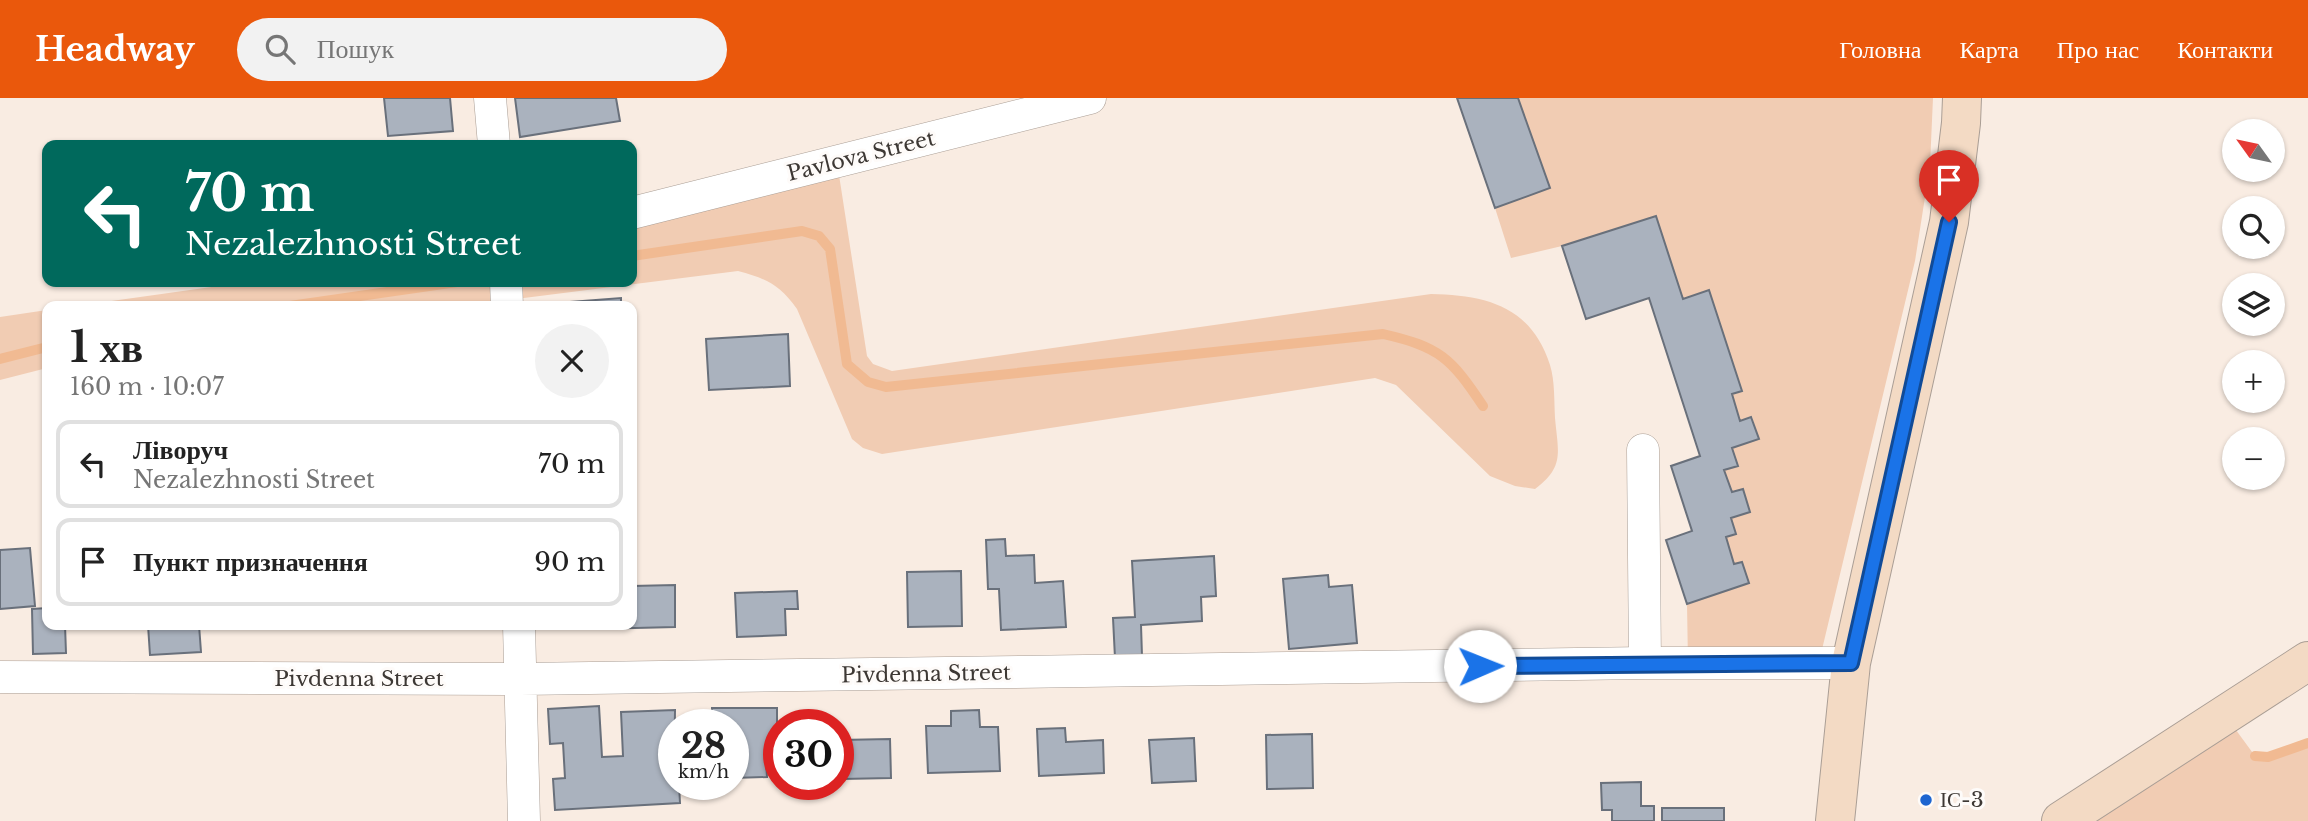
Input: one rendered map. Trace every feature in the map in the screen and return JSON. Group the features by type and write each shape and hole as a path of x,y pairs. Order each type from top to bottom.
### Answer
{"street":[{"path":"490,98 494,140"},
{"name":"Pavlova Street","path":"637,212 1090,98"},
{"path":"1835,821 1851,663 1949,222 1962,98"},
{"path":"1643,450 1645,663"},
{"path":"519,630 524,821"},
{"path":"2061,821 2308,661"},
{"name":"Pivdenna Street","path":"0,677 520,680 1645,663 1851,663"}],"shaded area":[{"path":"1518,98 1933,98 1930,165 1915,261 1819,662 1688,663 1687,604 1749,583 1742,562 1734,564 1726,537 1736,534 1731,518 1750,512 1743,489 1732,492 1724,470 1732,448 1759,439 1752,417 1740,421 1732,394 1742,390 1709,291 1683,299 1655,216 1562,246 1511,258 1495,208 1549,188"},
{"path":"837,162 867,356 873,364 892,371 1431,294 1488,301 1518,317 1542,345 1553,378 1558,450 1555,466 1545,481 1535,489 1515,486 1490,476 1396,385 1375,378 882,454 863,448 852,439 797,309 772,284 738,271 637,284 637,212"},
{"path":"211,287 611,287 501,301 112,301"},
{"path":"42,311 42,369 0,380 0,317"},
{"path":"2225,715 2255,756 2269,757 2308,743 2308,821 2061,821"}],"building":[{"path":"384,98 450,98 453,131 388,136"},
{"path":"515,98 616,98 620,121 520,137"},
{"path":"1457,98 1518,98 1550,188 1495,208"},
{"path":"1656,216 1683,299 1709,290 1742,391 1732,394 1740,421 1751,417 1759,439 1732,448 1738,466 1724,470 1732,492 1743,489 1750,512 1731,518 1736,534 1726,537 1734,564 1742,562 1749,583 1687,604 1666,540 1692,531 1671,466 1700,456 1649,298 1586,319 1562,246"},
{"path":"621,298 621,301 583,301"},
{"path":"788,334 790,386 709,390 706,339"},
{"path":"1005,539 1006,556 1034,555 1035,583 1063,581 1066,627 1001,630 999,589 988,589 986,540"},
{"path":"30,548 35,606 0,609 0,550"},
{"path":"1214,556 1216,596 1201,597 1202,621 1141,625 1142,656 1115,658 1113,618 1135,617 1132,561"},
{"path":"961,571 962,626 908,627 907,572"},
{"path":"1328,575 1329,587 1352,585 1357,643 1289,649 1283,579"},
{"path":"675,585 675,627 637,628 637,586"},
{"path":"797,591 798,609 785,609 786,635 737,637 735,593"},
{"path":"42,608 42,630 65,630 66,653 33,654 32,609"},
{"path":"148,630 199,630 201,652 150,655"},
{"path":"599,706 602,757 623,756 621,712 658,711 658,800 680,800 680,803 555,810 553,779 565,778 563,743 550,744 548,709"},
{"path":"777,708 763,709 763,777 749,778 749,709 712,709"},
{"path":"979,710 980,727 998,727 1000,771 928,773 926,726 951,726 951,711"},
{"path":"1065,728 1066,742 1103,740 1104,773 1039,776 1037,729"},
{"path":"1312,734 1313,788 1267,789 1266,735"},
{"path":"1194,738 1196,781 1152,783 1149,740"},
{"path":"890,739 891,778 854,779 854,740"},
{"path":"1641,782 1641,806 1654,806 1654,821 1612,821 1612,810 1602,810 1601,783"},
{"path":"1662,808 1724,808 1724,821 1662,821"}],"waterway":[{"path":"637,255 802,231 819,236 830,249 847,364 868,382 886,387 1383,334 1418,344 1442,357 1462,376 1483,406"},
{"path":"325,301 422,287"},
{"path":"0,359 42,348"},
{"path":"2255,756 2268,757 2308,743"}],"place":[{"name":"ІС-3","path":"1926,800"}],"route":[{"path":"1480,666 1851,663 1949,222"}]}
